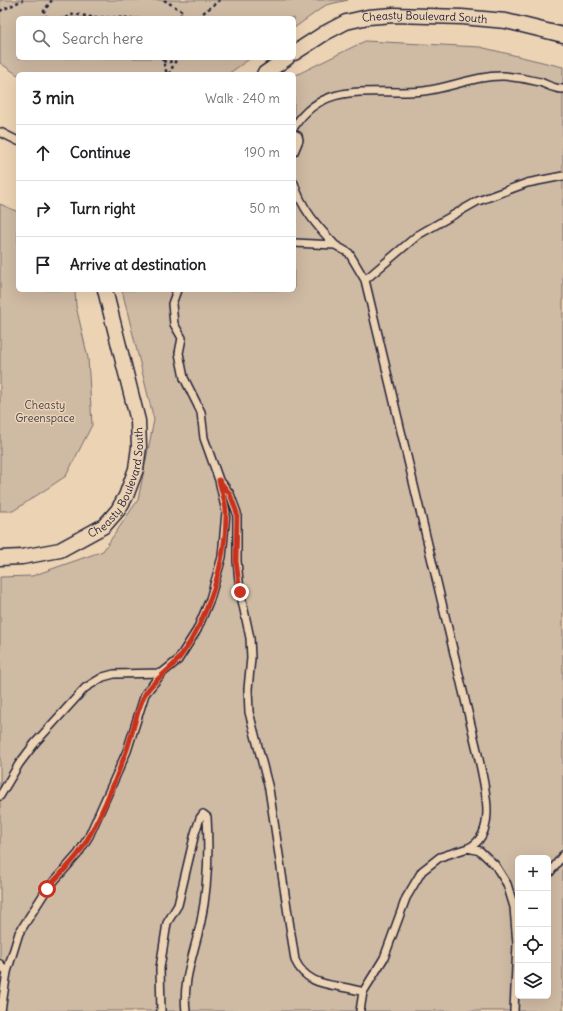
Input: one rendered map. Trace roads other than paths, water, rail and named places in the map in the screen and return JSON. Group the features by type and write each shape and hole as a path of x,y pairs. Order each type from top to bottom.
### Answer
{"street":[{"name":"Cheasty Boulevard South","path":"296,52 325,33 346,22 368,17 394,15 462,17 506,21 563,35"},
{"path":"267,72 283,60"},
{"name":"Cheasty Boulevard South","path":"0,558 22,557 60,550 104,526 118,510 126,496 136,469 139,447 138,421 106,292"}],"lane":[{"path":"296,124 301,116 314,104 333,95 353,92 423,91 503,76 523,78 563,89"},
{"path":"0,132 16,140"},
{"path":"296,135 298,136 299,140 296,147"},
{"path":"365,280 418,235 478,201 527,183 563,176"},
{"path":"296,188 302,204 310,216 335,245 349,253 365,280 473,735 487,806 486,828 479,841 468,848 440,857 431,863 416,880 400,914 384,958 363,992 360,1011"},
{"path":"296,243 335,245"},
{"path":"1,1011 7,972 19,933 47,889 78,854 89,836 127,751 146,694 162,673 178,660 187,647 203,616 217,577 222,557 226,512 219,480 204,438 201,412 184,378 179,353 182,338 174,324 172,304 176,292"},
{"path":"219,480 230,494 237,513 236,561 240,592 250,638 251,658 248,689 249,712 269,789 295,960 299,968 309,979 317,982 352,988 363,992"},
{"path":"0,796 35,743 85,688 103,677 114,674 162,673"},
{"path":"161,1011 160,968 167,923 178,905 195,833 200,818 203,814 207,817 208,831 207,881 201,923 188,976 186,1011"},
{"path":"468,848 480,851 495,865 507,884 515,903"},
{"path":"551,871 563,855"},
{"path":"514,1011 516,927"},
{"path":"0,964 7,972"}],"park label":[{"name":"Cheasty Greenspace","path":"45,411"}]}
